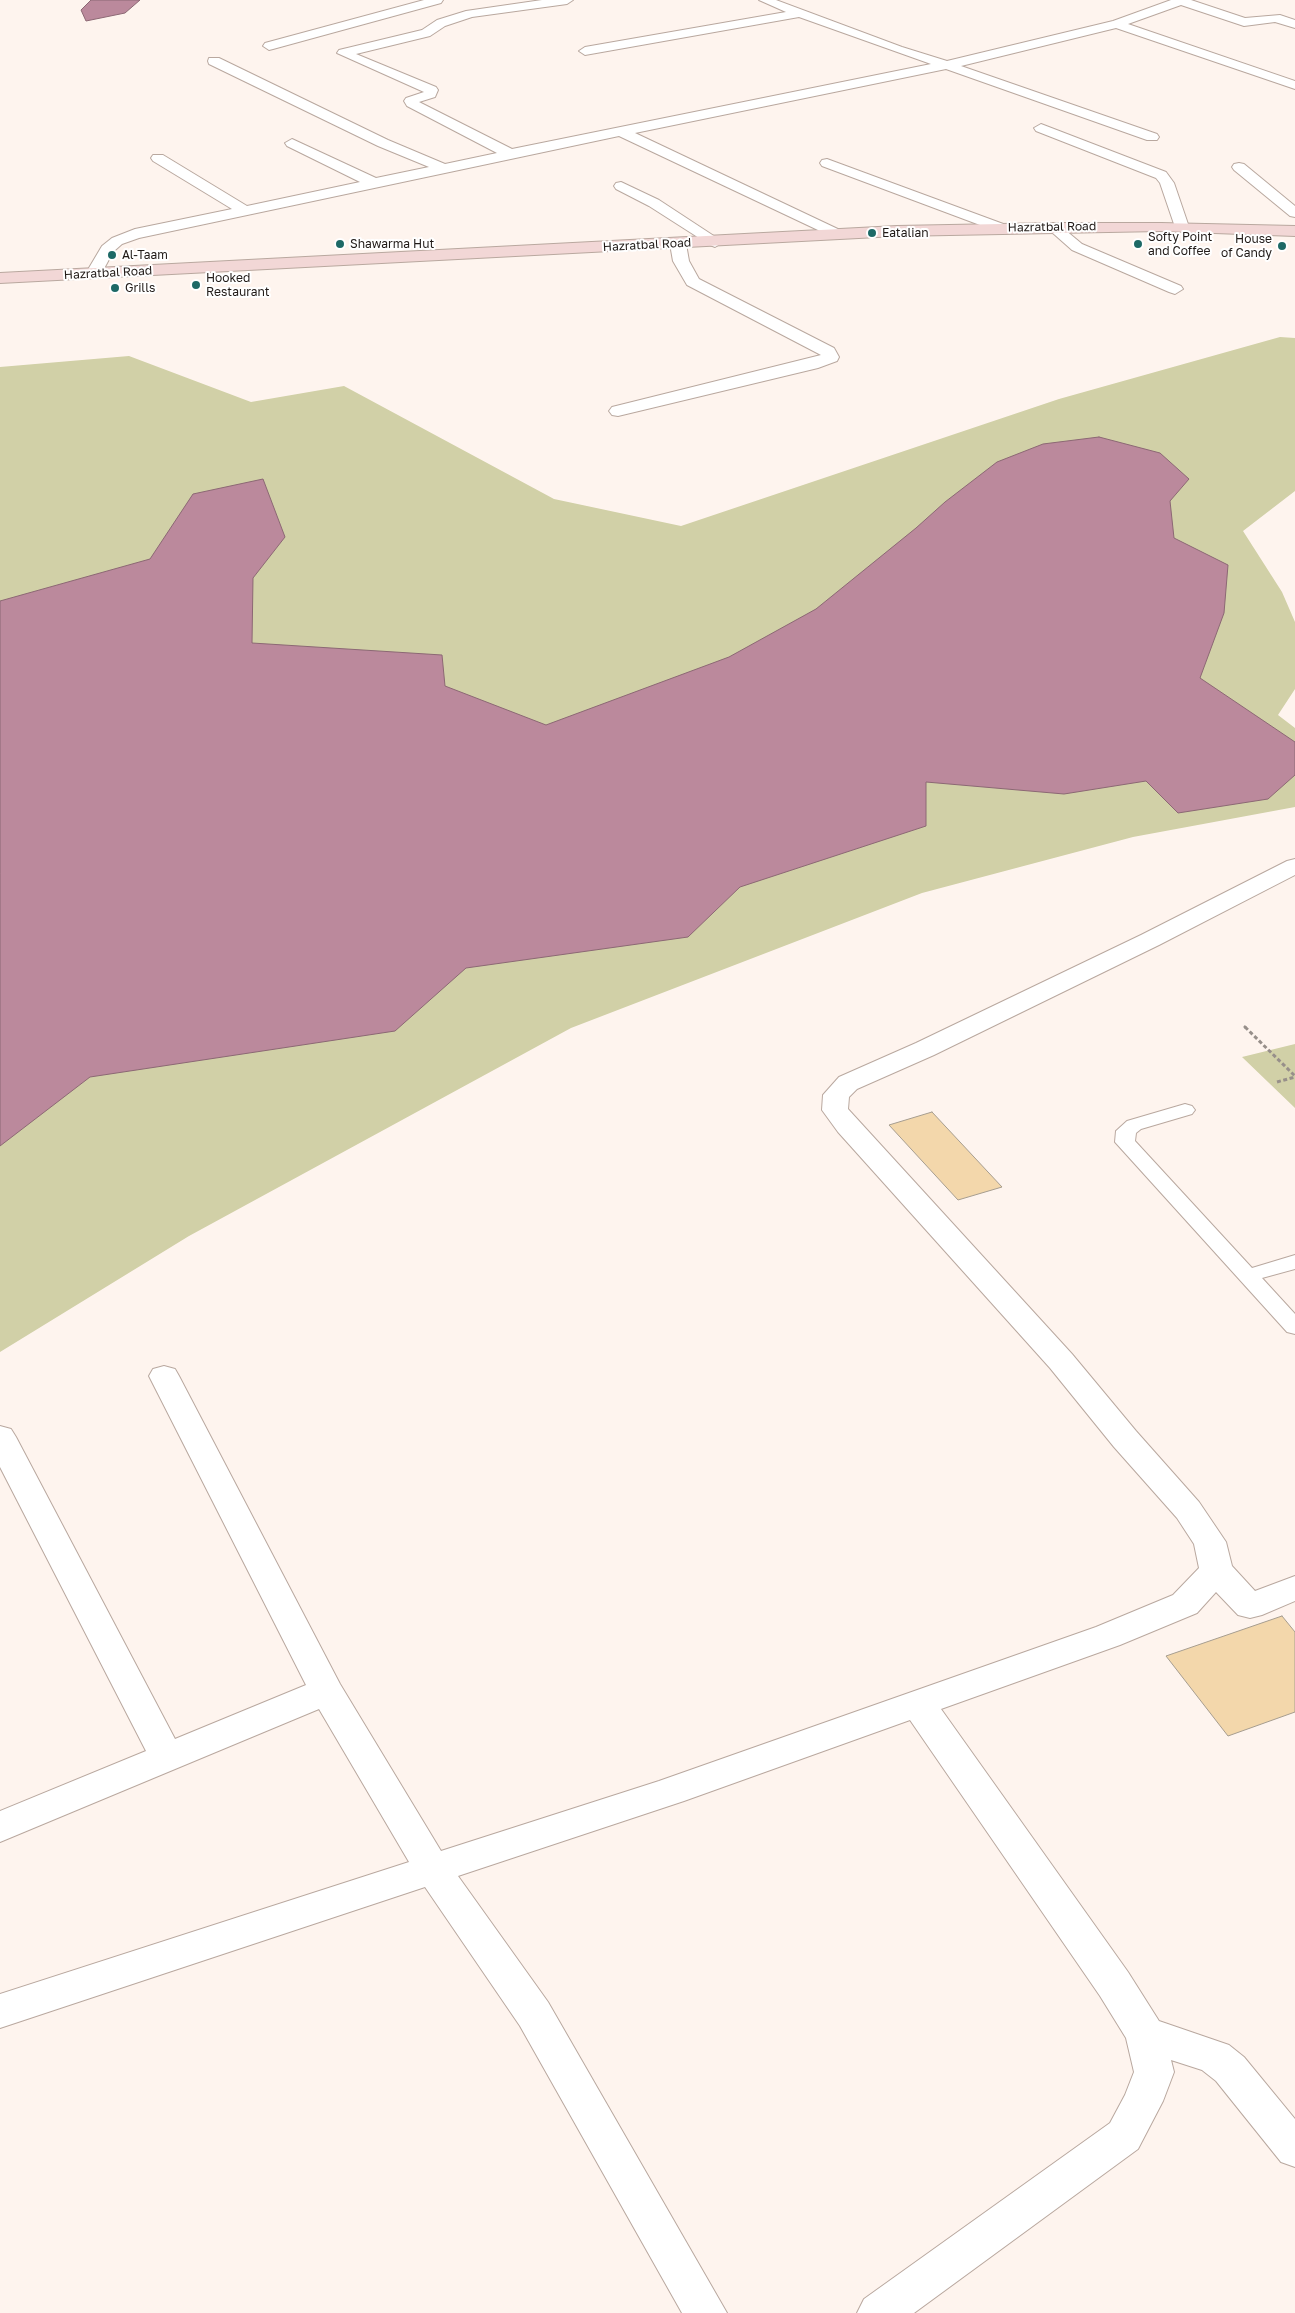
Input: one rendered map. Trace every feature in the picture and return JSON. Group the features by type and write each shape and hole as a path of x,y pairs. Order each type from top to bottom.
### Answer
{"main road":[{"name":"Hazratbal Road","path":"0,278 678,244 837,234 1001,228 1182,228 1295,231"}],"street":[{"path":"269,46 437,0"},
{"path":"510,154 412,104 411,101 430,94 431,90 342,53 426,32 441,23 470,14 567,0"},
{"path":"765,0 898,50 1076,108 1152,137"},
{"path":"1136,0 1160,7"},
{"path":"94,273 107,249 125,237 242,209 947,65 1117,24 1183,0 1244,22 1276,18 1295,24"},
{"path":"585,52 800,13"},
{"path":"1117,24 1295,85"},
{"path":"214,61 383,143 444,168"},
{"path":"1041,128 1161,175 1167,183 1182,228"},
{"path":"622,132 837,234"},
{"path":"292,143 374,183"},
{"path":"158,158 242,209"},
{"path":"827,163 1001,228"},
{"path":"1239,167 1295,213"},
{"path":"621,186 654,203 715,242"},
{"path":"1053,227 1077,247 1175,289"},
{"path":"618,412 812,364 830,357 828,352 693,282 681,261 678,244"},
{"path":"1295,866 1150,940 848,1083 836,1095 835,1110 1061,1361 1125,1439 1188,1510 1210,1542 1216,1571 1250,1606 1295,1588"},
{"path":"164,1376 326,1691 432,1868 534,2014 705,2313"},
{"path":"0,1437 167,1758"},
{"path":"0,2012 432,1868 671,1791 1108,1636 1186,1604 1216,1571"},
{"path":"0,1827 326,1691"},
{"path":"878,2313 1124,2136 1143,2101 1154,2072 1146,2034 1114,1984 918,1704"},
{"path":"1146,2034 1215,2058 1230,2069 1295,2149"}],"lane":[{"path":"1185,1110 1134,1125 1126,1131 1125,1142 1295,1327"},
{"path":"1247,1276 1295,1262"}],"path":[{"path":"1244,1026 1295,1076 1277,1082"}],"green space":[{"path":"1280,337 1295,338 1295,491 1243,531 1282,592 1295,622 1295,689 1278,715 1295,728 1295,807 1133,837 922,893 571,1028 189,1236 0,1352 0,367 129,356 251,402 344,386 554,499 681,526 1059,399"},
{"path":"1295,1044 1295,1108 1242,1057"}],"shaded area":[{"path":"91,0 140,0 125,13 86,21 81,10"},
{"path":"1099,437 1160,453 1189,479 1170,501 1174,538 1228,565 1224,613 1200,678 1295,742 1295,775 1268,799 1178,813 1146,781 1064,794 926,782 926,826 740,887 688,937 466,968 395,1031 90,1077 0,1146 0,601 150,559 193,494 263,479 285,537 253,578 252,643 442,655 445,686 546,725 729,657 816,609 945,502 997,462 1043,444"}],"building":[{"path":"932,1112 1002,1187 958,1200 889,1125"},
{"path":"1282,1616 1295,1632 1295,1712 1228,1736 1166,1656"}],"place":[{"name":"Eatalian","path":"872,233"},
{"name":"Shawarma Hut","path":"340,244"},
{"name":"Softy Point and Coffee","path":"1138,244"},
{"name":"House of Candy","path":"1282,246"},
{"name":"Al-Taam","path":"112,255"},
{"name":"Hooked Restaurant","path":"196,285"},
{"name":"Grills","path":"115,288"}]}
